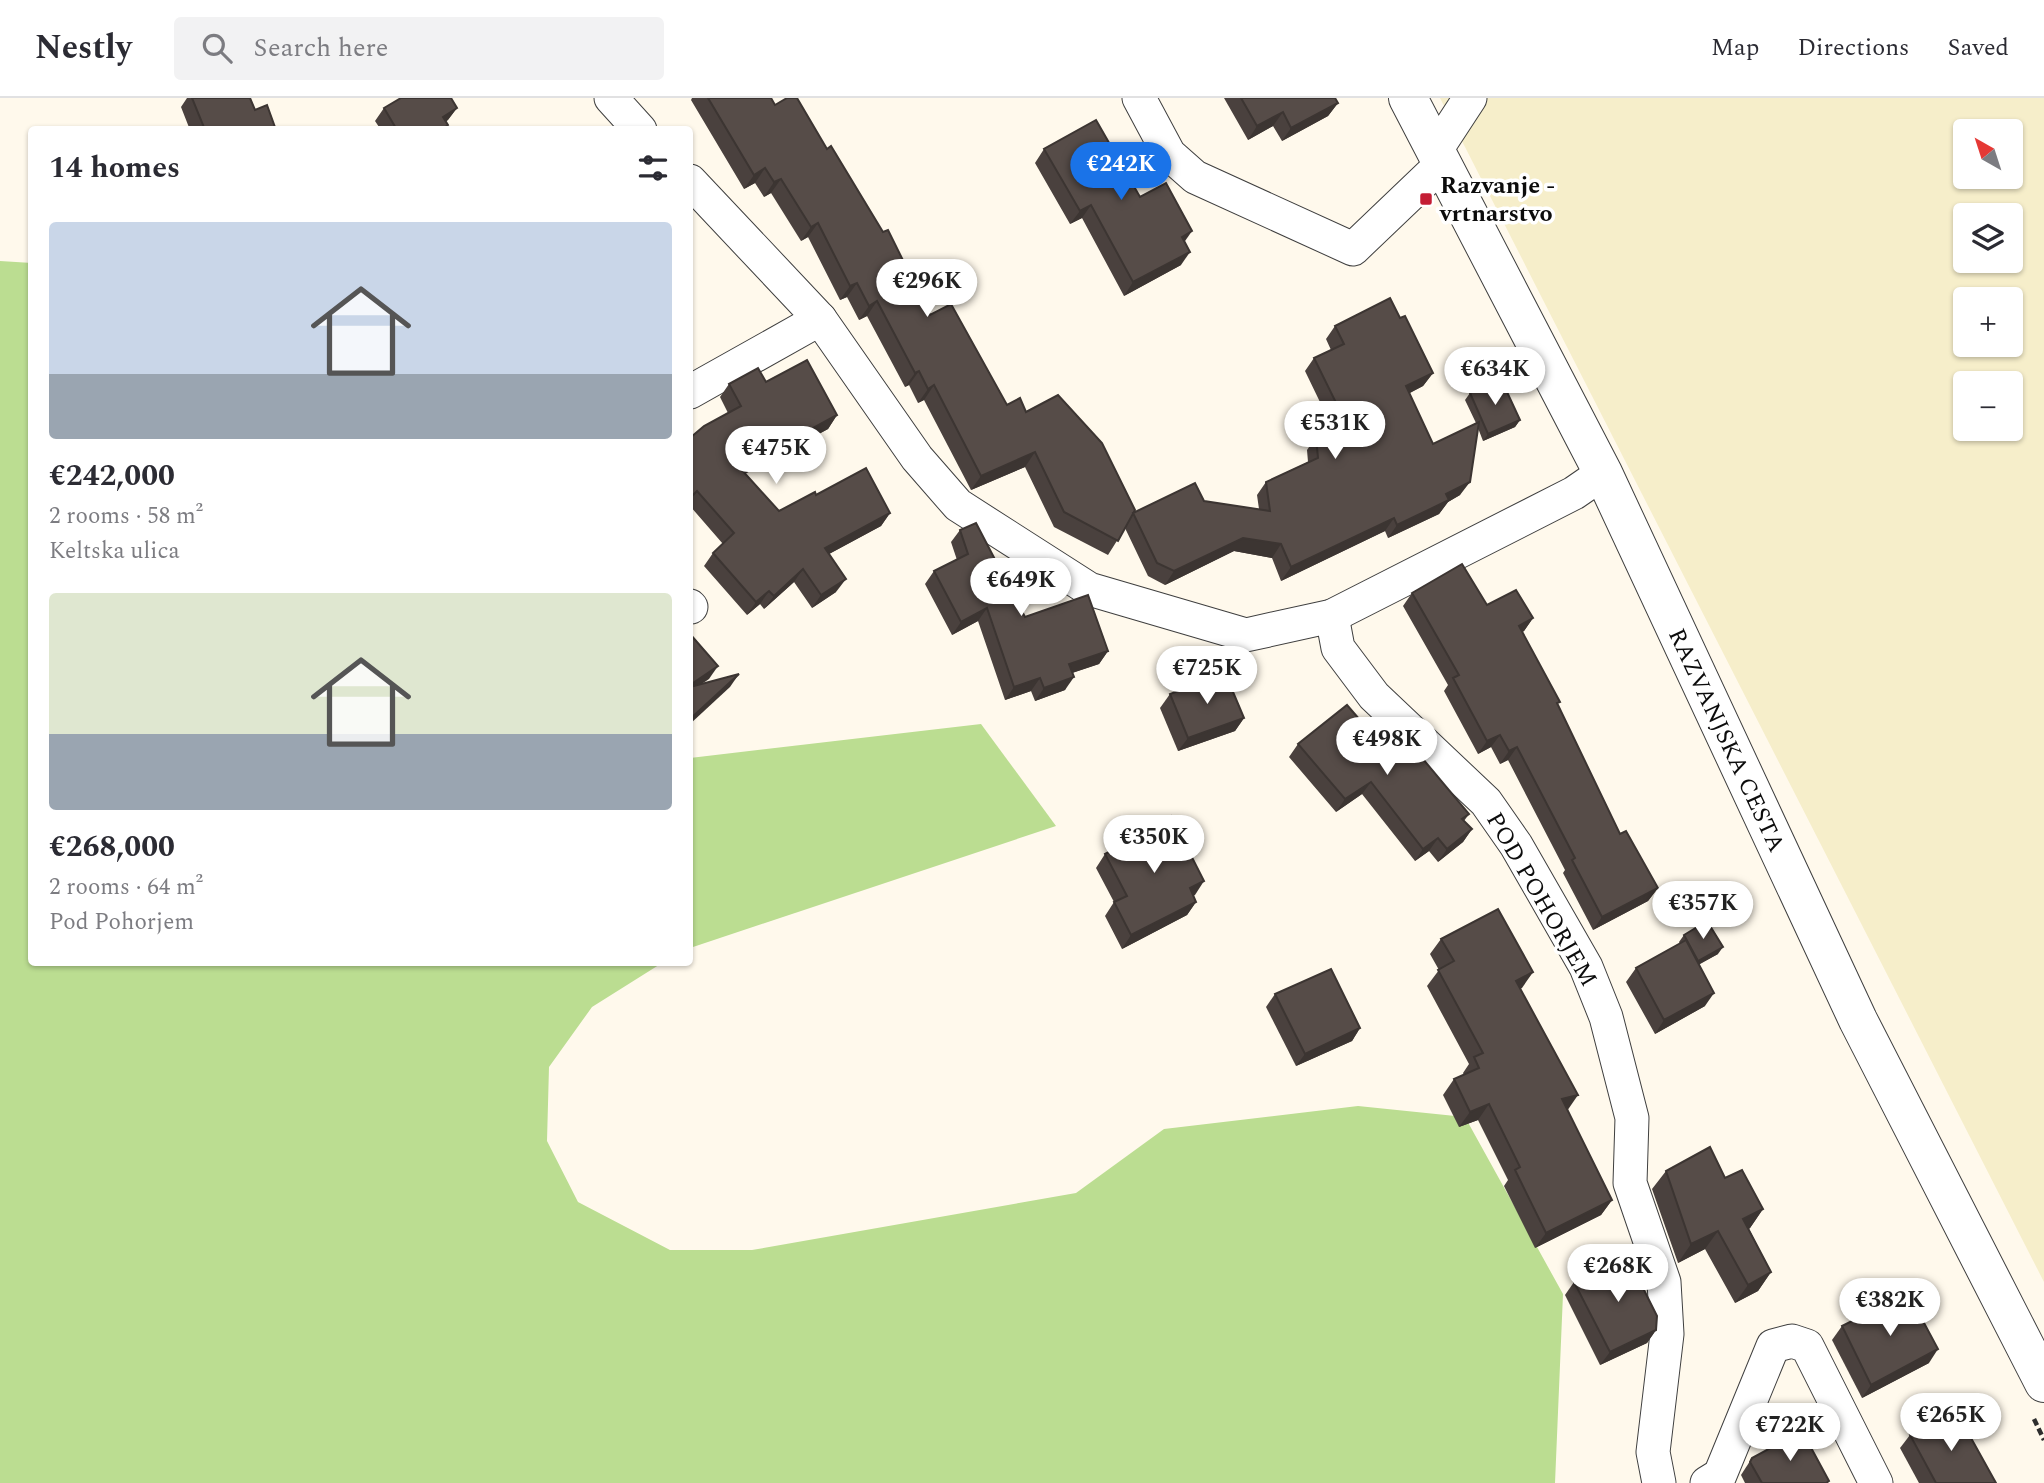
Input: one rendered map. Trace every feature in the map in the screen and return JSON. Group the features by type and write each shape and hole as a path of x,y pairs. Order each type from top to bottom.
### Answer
{"street":[{"path":"611,98 636,126"},
{"path":"1139,98 1169,154 1195,177 1353,249 1439,157 1470,98"},
{"name":"RAZVANJSKA CESTA","path":"1408,98 1603,473 1858,1020 2044,1383"},
{"path":"693,184 820,319 917,458 958,505 1089,589 1247,635 1332,616 1574,493 1603,473"},
{"path":"693,390 820,319"},
{"name":"POD POHORJEM","path":"1332,616 1338,648 1374,696 1486,802 1509,834 1586,967 1606,1017 1632,1118 1630,1183 1664,1282 1667,1334 1653,1452 1659,1483"},
{"path":"1714,1479 1773,1346 1792,1341 1807,1346 1876,1483"}],"shaded area":[{"path":"1440,98 2044,98 2044,1282"}],"green space":[{"path":"0,261 28,263 28,966 657,966 592,1007 549,1067 547,1141 578,1202 670,1250 752,1250 1076,1193 1164,1129 1358,1106 1465,1117 1563,1294 1555,1483 0,1483"},
{"path":"981,724 1056,826 693,947 693,758"}],"building":[{"path":"192,98 250,98 255,110 267,105 275,126 203,126"},
{"path":"401,98 451,98 457,108 443,117 447,126 395,126 384,108"},
{"path":"708,98 771,98 775,105 787,98 797,98 827,149 831,146 883,232 888,230 930,315 951,304 1007,405 1020,398 1026,412 1058,395 1102,443 1135,510 1118,541 1064,512 1035,452 981,476 934,385 928,389 919,371 915,373 877,301 869,306 857,283 850,286 818,223 811,227 781,179 774,182 765,168 754,175"},
{"path":"1241,98 1335,98 1338,103 1291,128 1283,112 1257,126"},
{"path":"1096,120 1140,197 1166,183 1192,231 1182,237 1190,252 1133,282 1091,205 1080,211 1044,149"},
{"path":"1390,298 1400,318 1405,316 1433,373 1406,386 1433,444 1479,422 1470,482 1446,494 1449,500 1397,525 1394,518 1291,567 1281,544 1243,538 1174,571 1157,563 1133,513 1195,483 1204,501 1270,511 1266,482 1318,458 1316,437 1346,423 1314,358 1344,344 1335,326"},
{"path":"807,360 837,415 740,468 779,511 866,468 890,513 825,548 846,579 821,595 803,569 774,596 769,591 756,602 713,553 734,533 697,491 693,495 693,435 704,426 741,406 729,384 758,368 766,382"},
{"path":"1501,379 1520,420 1488,434 1470,393"},
{"path":"976,523 1025,617 1088,595 1108,651 1069,664 1074,677 1044,688 1040,678 1014,687 987,608 961,622 934,571 968,554 960,530"},
{"path":"1462,564 1487,605 1516,590 1533,618 1519,626 1560,702 1557,703 1620,834 1626,831 1658,888 1602,917 1572,860 1575,858 1517,747 1509,751 1500,735 1487,741 1453,678 1459,675 1412,593"},
{"path":"693,637 718,666 693,683"},
{"path":"1225,673 1244,718 1188,738 1170,694"},
{"path":"739,674 693,716 693,686"},
{"path":"1347,705 1384,748 1402,734 1469,814 1462,819 1472,829 1447,849 1438,838 1423,849 1371,782 1345,799 1298,744"},
{"path":"1171,816 1204,881 1190,888 1196,902 1131,935 1114,902 1127,896 1105,854 1139,836 1137,833"},
{"path":"1498,909 1533,972 1516,981 1578,1095 1562,1099 1612,1200 1546,1233 1515,1170 1520,1167 1489,1104 1470,1112 1454,1079 1479,1068 1474,1057 1483,1053 1438,970 1454,961 1441,939"},
{"path":"1707,921 1723,947 1698,961 1684,935"},
{"path":"1686,940 1714,993 1664,1020 1636,968"},
{"path":"1331,969 1360,1028 1305,1054 1275,994"},
{"path":"1710,1147 1725,1178 1742,1170 1763,1209 1743,1219 1771,1272 1748,1285 1718,1231 1691,1244 1666,1171"},
{"path":"1627,1256 1657,1316 1656,1330 1610,1352 1574,1282"},
{"path":"1908,1293 1938,1349 1871,1385 1842,1326"},
{"path":"1956,1411 1996,1483 1936,1483 1910,1435"},
{"path":"1802,1431 1829,1481 1762,1483 1750,1462 1752,1458"}],"place":[{"name":"Razvanje - vrtnarstvo","path":"1426,199"}]}
